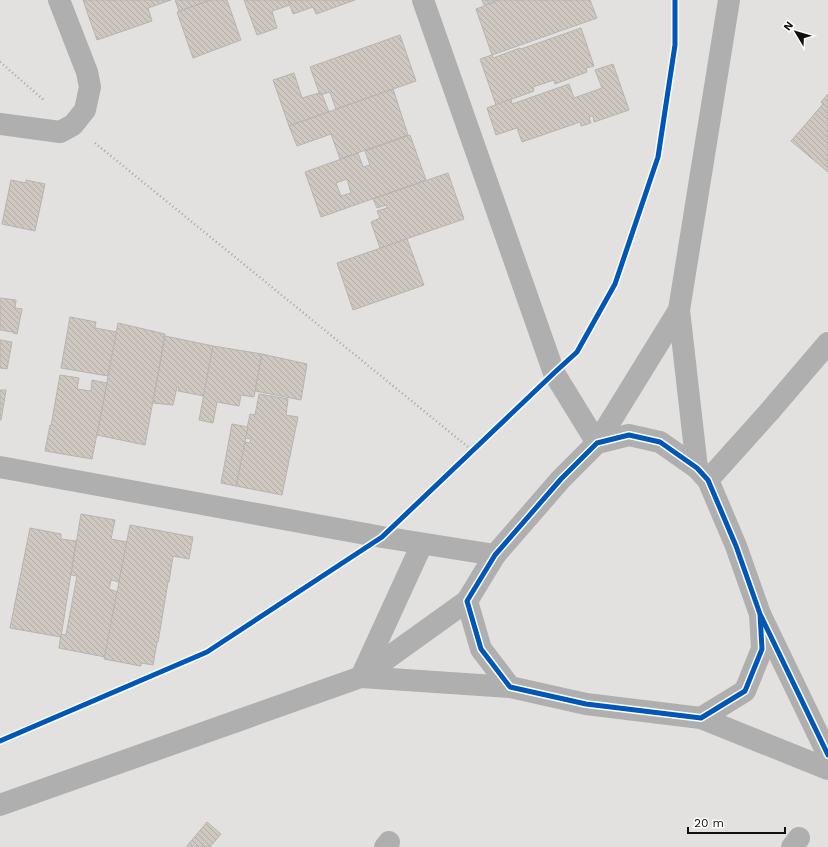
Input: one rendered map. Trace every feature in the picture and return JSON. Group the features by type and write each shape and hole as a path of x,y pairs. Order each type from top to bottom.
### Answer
{"street":[{"path":"0,124 60,132 73,125 85,110 90,87 87,72 58,0"},
{"path":"423,0 554,373 597,443"},
{"path":"729,0 680,310 703,474 736,546 760,614 828,755"},
{"path":"0,804 361,677 467,601 495,555 561,479 597,443 680,310"},
{"path":"703,474 769,412 828,343"},
{"path":"597,443 629,435 660,442 703,474"},
{"path":"0,467 382,537 495,555"},
{"path":"361,677 422,544"},
{"path":"467,601 481,649 510,686"},
{"path":"700,718 745,691 762,649 760,614"},
{"path":"361,677 510,686 586,704 700,718 828,769"}],"path":[{"path":"0,62 73,125 472,451"},
{"path":"467,456 478,446"}],"building":[{"path":"83,0 171,0 148,8 152,21 97,40"},
{"path":"175,0 211,0 179,11"},
{"path":"211,0 227,0 241,40 193,58 177,12"},
{"path":"244,0 288,0 290,5 272,11 277,28 257,35"},
{"path":"288,0 355,0 316,14 313,7 293,14"},
{"path":"482,0 500,0 484,5"},
{"path":"500,0 590,0 597,18 492,55 476,9"},
{"path":"581,28 594,66 586,68 587,72 555,84 554,80 533,87 534,91 496,105 480,59 492,55 493,58"},
{"path":"400,35 416,81 336,109 330,92 320,95 310,67"},
{"path":"613,64 629,110 594,122 593,116 589,117 591,123 581,126 580,122 522,142 517,128 496,135 487,108 511,99 512,104 569,84 574,98 602,88 595,70"},
{"path":"294,73 302,98 319,93 320,95 322,94 329,112 289,126 273,80"},
{"path":"393,89 408,135 340,159 331,134 297,146 289,126"},
{"path":"828,94 828,108 821,102"},
{"path":"823,104 828,108 828,172 791,141"},
{"path":"410,135 426,180 321,217 305,172 358,153 363,167 370,165 365,151","holes":["347,179 351,193 341,196 336,183"]},
{"path":"448,173 464,219 380,248 371,222 380,218 377,211 387,208 386,205 377,208 373,199"},
{"path":"11,180 26,183 26,180 45,184 35,231 2,224"},
{"path":"407,239 424,285 353,310 337,263"},
{"path":"0,298 16,300 15,308 22,309 17,334 0,330"},
{"path":"70,317 96,322 95,328 117,332 108,376 61,368"},
{"path":"118,323 165,334 145,445 97,435"},
{"path":"165,336 213,346 204,396 178,391 179,387 177,387 173,405 153,403"},
{"path":"0,340 12,342 7,369 0,368"},
{"path":"213,346 262,354 254,397 241,395 239,406 217,402 213,423 199,420"},
{"path":"262,354 307,364 301,400 255,391"},
{"path":"60,375 79,378 77,389 91,391 92,380 107,383 92,459 45,451"},
{"path":"0,390 6,390 1,420 0,420"},
{"path":"259,394 288,399 286,415 298,417 282,495 236,486 244,442 250,443 251,439 245,438 250,414 255,415"},
{"path":"232,424 248,427 236,486 221,483"},
{"path":"81,514 115,520 111,539 127,542 119,582 111,580 109,589 118,592 105,657 59,648 61,634 66,635 77,576 71,575"},
{"path":"130,525 193,537 189,559 173,556 153,665 141,663 141,666 104,659"},
{"path":"30,528 61,534 61,539 76,541 61,637 10,628"},
{"path":"207,822 221,834 210,847 186,847"}],"cycle path":[{"path":"0,741 207,652 382,537 577,352 615,284 658,157 675,45 675,0"},
{"path":"760,614 762,649 745,691 701,718 586,704 510,687 481,649 467,601 495,555 561,479 597,443 629,435 660,442 697,468 708,480 736,546 760,614 828,755"}]}
